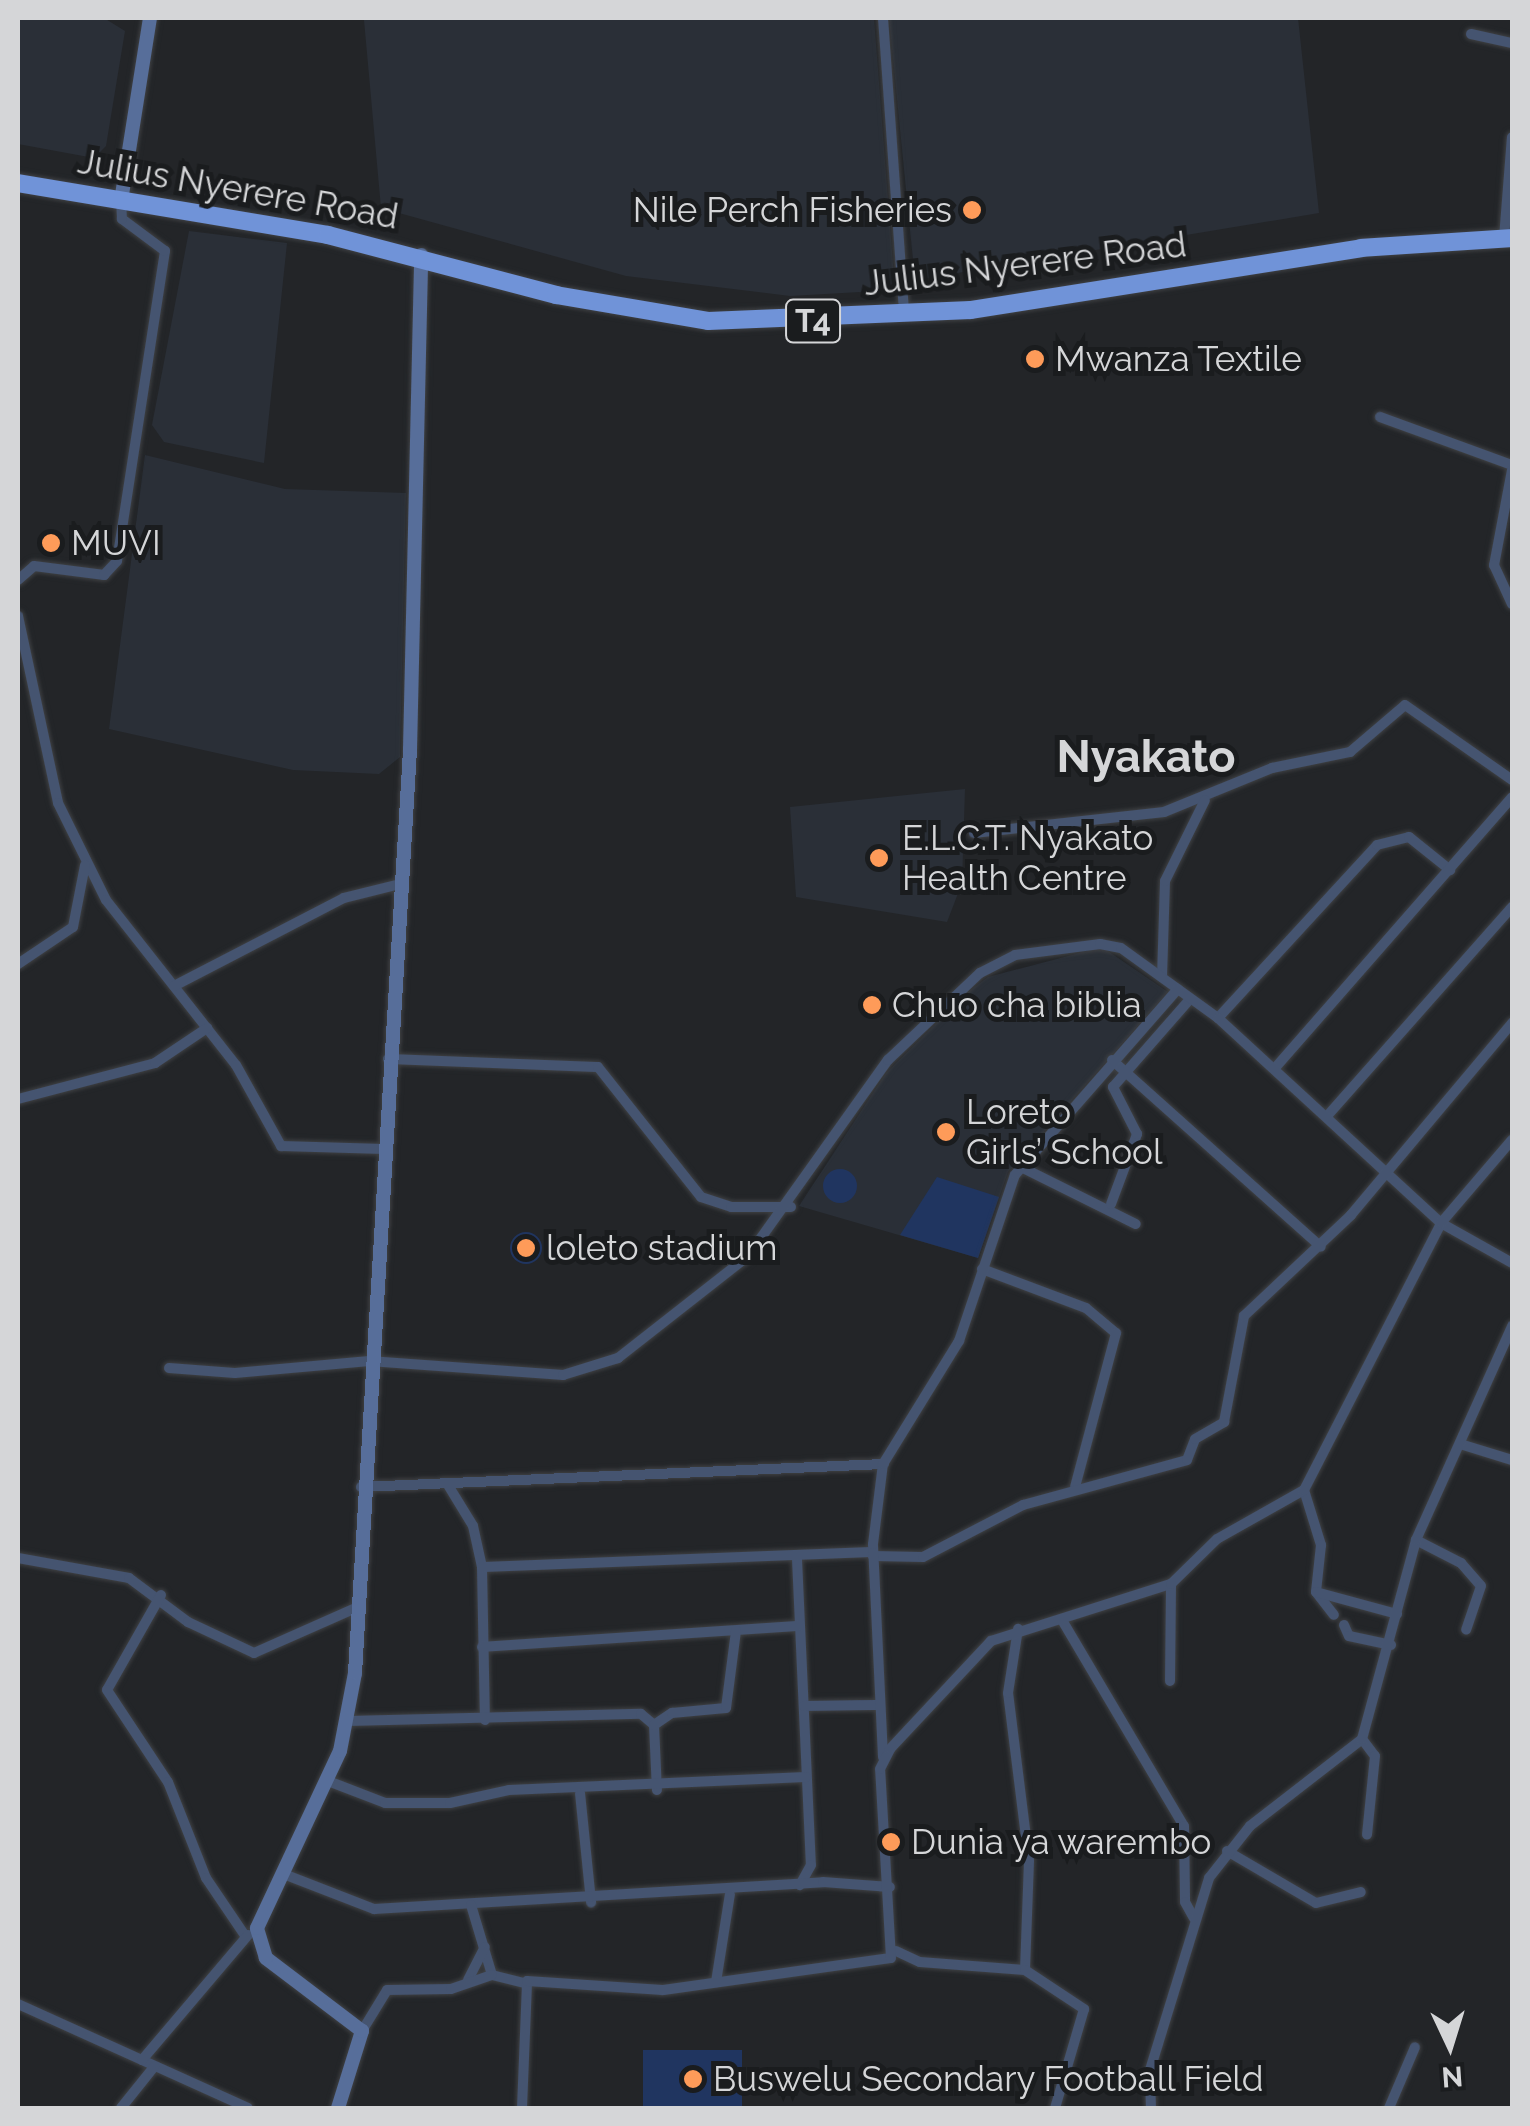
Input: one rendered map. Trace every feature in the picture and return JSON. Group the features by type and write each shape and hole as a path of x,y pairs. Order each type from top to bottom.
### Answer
{"highway":[{"name":"Julius Nyerere Road","path":"18,183 421,255 633,312 792,322 904,315 1360,248 1508,238"}],"main road":[{"path":"121,201 150,18"},
{"path":"338,2108 362,2031 266,1958 252,1933 328,1780 348,1721 400,884 421,255"}],"street":[{"path":"883,18 904,315"},
{"path":"1470,34 1512,43"},
{"path":"1508,238 1512,137"},
{"path":"18,564 96,576 117,561 166,251 122,218 121,201"},
{"path":"1380,417 1512,467 1494,565 1512,604"},
{"path":"18,580 34,566"},
{"path":"18,616 58,802 85,865 208,1028 282,1146 384,1149"},
{"path":"974,834 1119,820 1206,799 1272,768 1350,752 1405,705 1502,769 1512,780"},
{"path":"1502,769 1512,756"},
{"path":"1275,1068 1512,797"},
{"path":"1162,977 1166,881 1206,799"},
{"path":"1218,1018 1377,845 1409,837 1450,870"},
{"path":"18,964 73,927 85,865"},
{"path":"174,986 344,898 400,884"},
{"path":"1328,1115 1512,907"},
{"path":"168,1368 236,1373 369,1361 586,1372 710,1290 791,1207 888,1060 980,973 1016,954 1100,944 1162,977 1218,1018 1328,1115 1384,1175 1442,1223 1512,1263"},
{"path":"896,1951 884,1758 876,1705 873,1554 883,1464 959,1341 1020,1167 1178,989"},
{"path":"1110,1204 1138,1134 1113,1090 1124,1071 1190,999"},
{"path":"482,1567 568,1558 796,1559 930,1554 982,1522 1075,1487 1188,1460 1195,1439 1224,1422 1244,1316 1321,1246 1512,1024"},
{"path":"18,1100 154,1062 208,1028"},
{"path":"388,1059 598,1067 701,1197 731,1208 791,1207"},
{"path":"1112,1060 1321,1246"},
{"path":"884,1758 973,1653 1018,1629 1062,1620 1170,1584 1216,1539 1304,1490 1442,1223 1512,1140"},
{"path":"1020,1167 1110,1204 1136,1224"},
{"path":"982,1268 1086,1308 1116,1332 1075,1487"},
{"path":"1152,2108 1150,2070 1194,1918 1226,1851 1362,1739 1392,1645 1416,1540 1512,1326"},
{"path":"1460,1444 1512,1460"},
{"path":"362,1487 883,1464"},
{"path":"448,1485 473,1526 482,1567 485,1720"},
{"path":"1304,1490 1322,1554 1316,1592 1334,1615"},
{"path":"1416,1540 1462,1562 1481,1586 1466,1630"},
{"path":"18,1558 130,1578 161,1595 188,1622 254,1653 358,1607"},
{"path":"796,1559 810,1866 800,1886"},
{"path":"1170,1584 1170,1682"},
{"path":"1316,1592 1397,1614"},
{"path":"142,2060 252,1933 206,1878 168,1782 107,1690 161,1595"},
{"path":"1062,1620 1184,1826 1185,1902 1194,1918"},
{"path":"1344,1625 1349,1636 1392,1645"},
{"path":"482,1647 799,1626"},
{"path":"1018,1629 1008,1693 1029,1861 1025,1970"},
{"path":"348,1721 633,1714 654,1725 728,1705 736,1631"},
{"path":"804,1706 876,1705"},
{"path":"654,1725 656,1790"},
{"path":"1362,1739 1374,1756 1367,1835"},
{"path":"328,1780 385,1803 656,1790 806,1777"},
{"path":"580,1793 591,1902"},
{"path":"1226,1851 1316,1903 1360,1892"},
{"path":"810,1866 823,1882"},
{"path":"281,1872 354,1906 591,1902 730,1894 823,1882 890,1887"},
{"path":"716,1982 730,1894"},
{"path":"471,1905 484,1922 492,1976"},
{"path":"484,1922 498,1905"},
{"path":"467,1981 486,1946"},
{"path":"896,1951 920,1962 1025,1970 1084,2009 1056,2108"},
{"path":"362,2031 387,1990 492,1976 523,1983 627,1992 877,1964 896,1951"},
{"path":"522,2108 523,1983"},
{"path":"18,2004 248,2108"},
{"path":"1389,2108 1414,2047"},
{"path":"121,2108 154,2066"}],"shaded area":[{"path":"18,18 104,18 125,31 106,146 94,158 18,144"},
{"path":"874,18 895,290 790,296 626,276 381,208 364,20"},
{"path":"889,18 1298,18 1319,213 915,280"},
{"path":"189,231 287,243 264,463 164,442 152,425"},
{"path":"145,455 285,489 406,493 400,757 379,774 293,770 109,729"},
{"name":"E.L.C.T. Nyakato Health Centre","path":"965,789 962,883 947,922 796,897 790,807"},
{"name":"Loreto Girls’ School","path":"1102,947 1168,992 1008,1172 978,1258 799,1206 886,1073 968,992 988,977"},
{"path":"840,1169 852,1174 857,1186 852,1198 840,1203 828,1198 823,1186 828,1174"},
{"path":"937,1177 999,1197 978,1258 900,1235"},
{"name":"loleto stadium","path":"526,1232 537,1237 542,1248 537,1259 526,1264 515,1259 510,1248 515,1237"},
{"name":"Buswelu Secondary Football Field","path":"643,2050 742,2050 742,2108 643,2108"}],"place":[{"name":"Nile Perch Fisheries","path":"972,210"},
{"name":"Mwanza Textile","path":"1035,359"},
{"name":"MUVI","path":"51,543"},
{"name":"E.L.C.T. Nyakato Health Centre","path":"879,858"},
{"name":"Chuo cha biblia","path":"872,1005"},
{"name":"Loreto Girls’ School","path":"946,1132"},
{"name":"loleto stadium","path":"526,1248"},
{"name":"Dunia ya warembo","path":"891,1842"},
{"name":"Buswelu Secondary Football Field","path":"693,2079"}],"district":[{"name":"Nyakato","path":"1146,757"}]}
